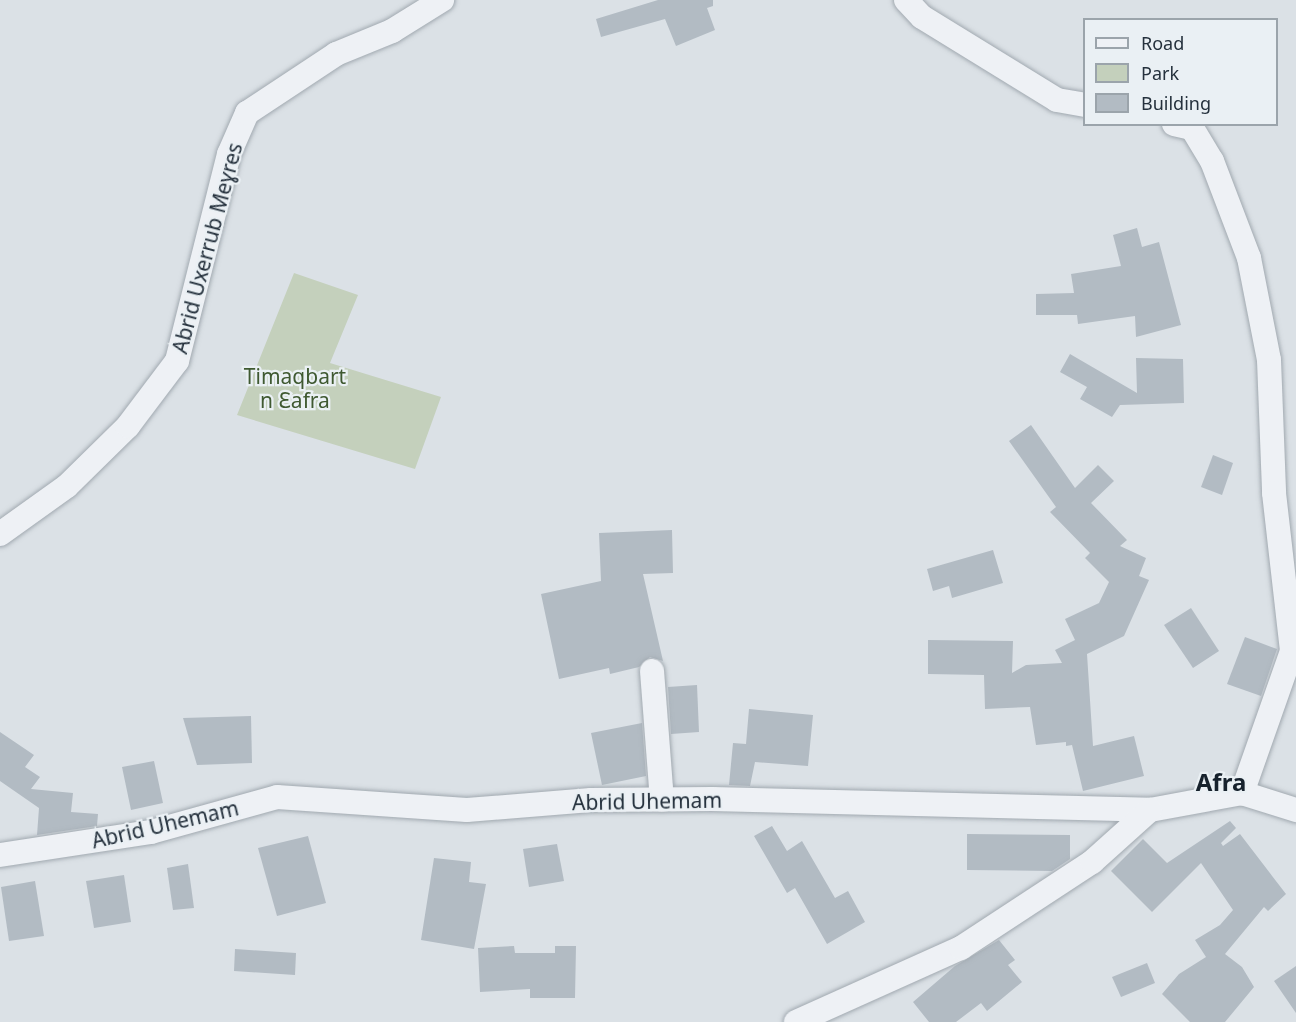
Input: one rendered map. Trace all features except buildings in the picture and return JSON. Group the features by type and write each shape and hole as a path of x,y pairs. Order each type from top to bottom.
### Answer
{"street":[{"name":"Abrid Uxerrub Meɣres","path":"0,534 67,486 128,426 177,361 229,153 247,113 336,54 392,31 442,0"},
{"path":"906,0 922,17 1057,99 1083,105"},
{"path":"1183,126 1192,128 1212,161 1249,258 1269,360 1274,493 1292,651 1242,793"},
{"path":"652,671 662,800"},
{"name":"Abrid Uhemam","path":"0,855 151,832 277,797 467,810 591,800 662,800 1150,810 1242,793 1296,810"},
{"path":"796,1022 961,948 1092,862 1150,810"}],"green space":[{"name":"Timaqbart n Ɛafra","path":"294,273 358,295 330,363 441,397 415,469 237,415"}],"district":[{"name":"Afra","path":"1221,782"}]}
